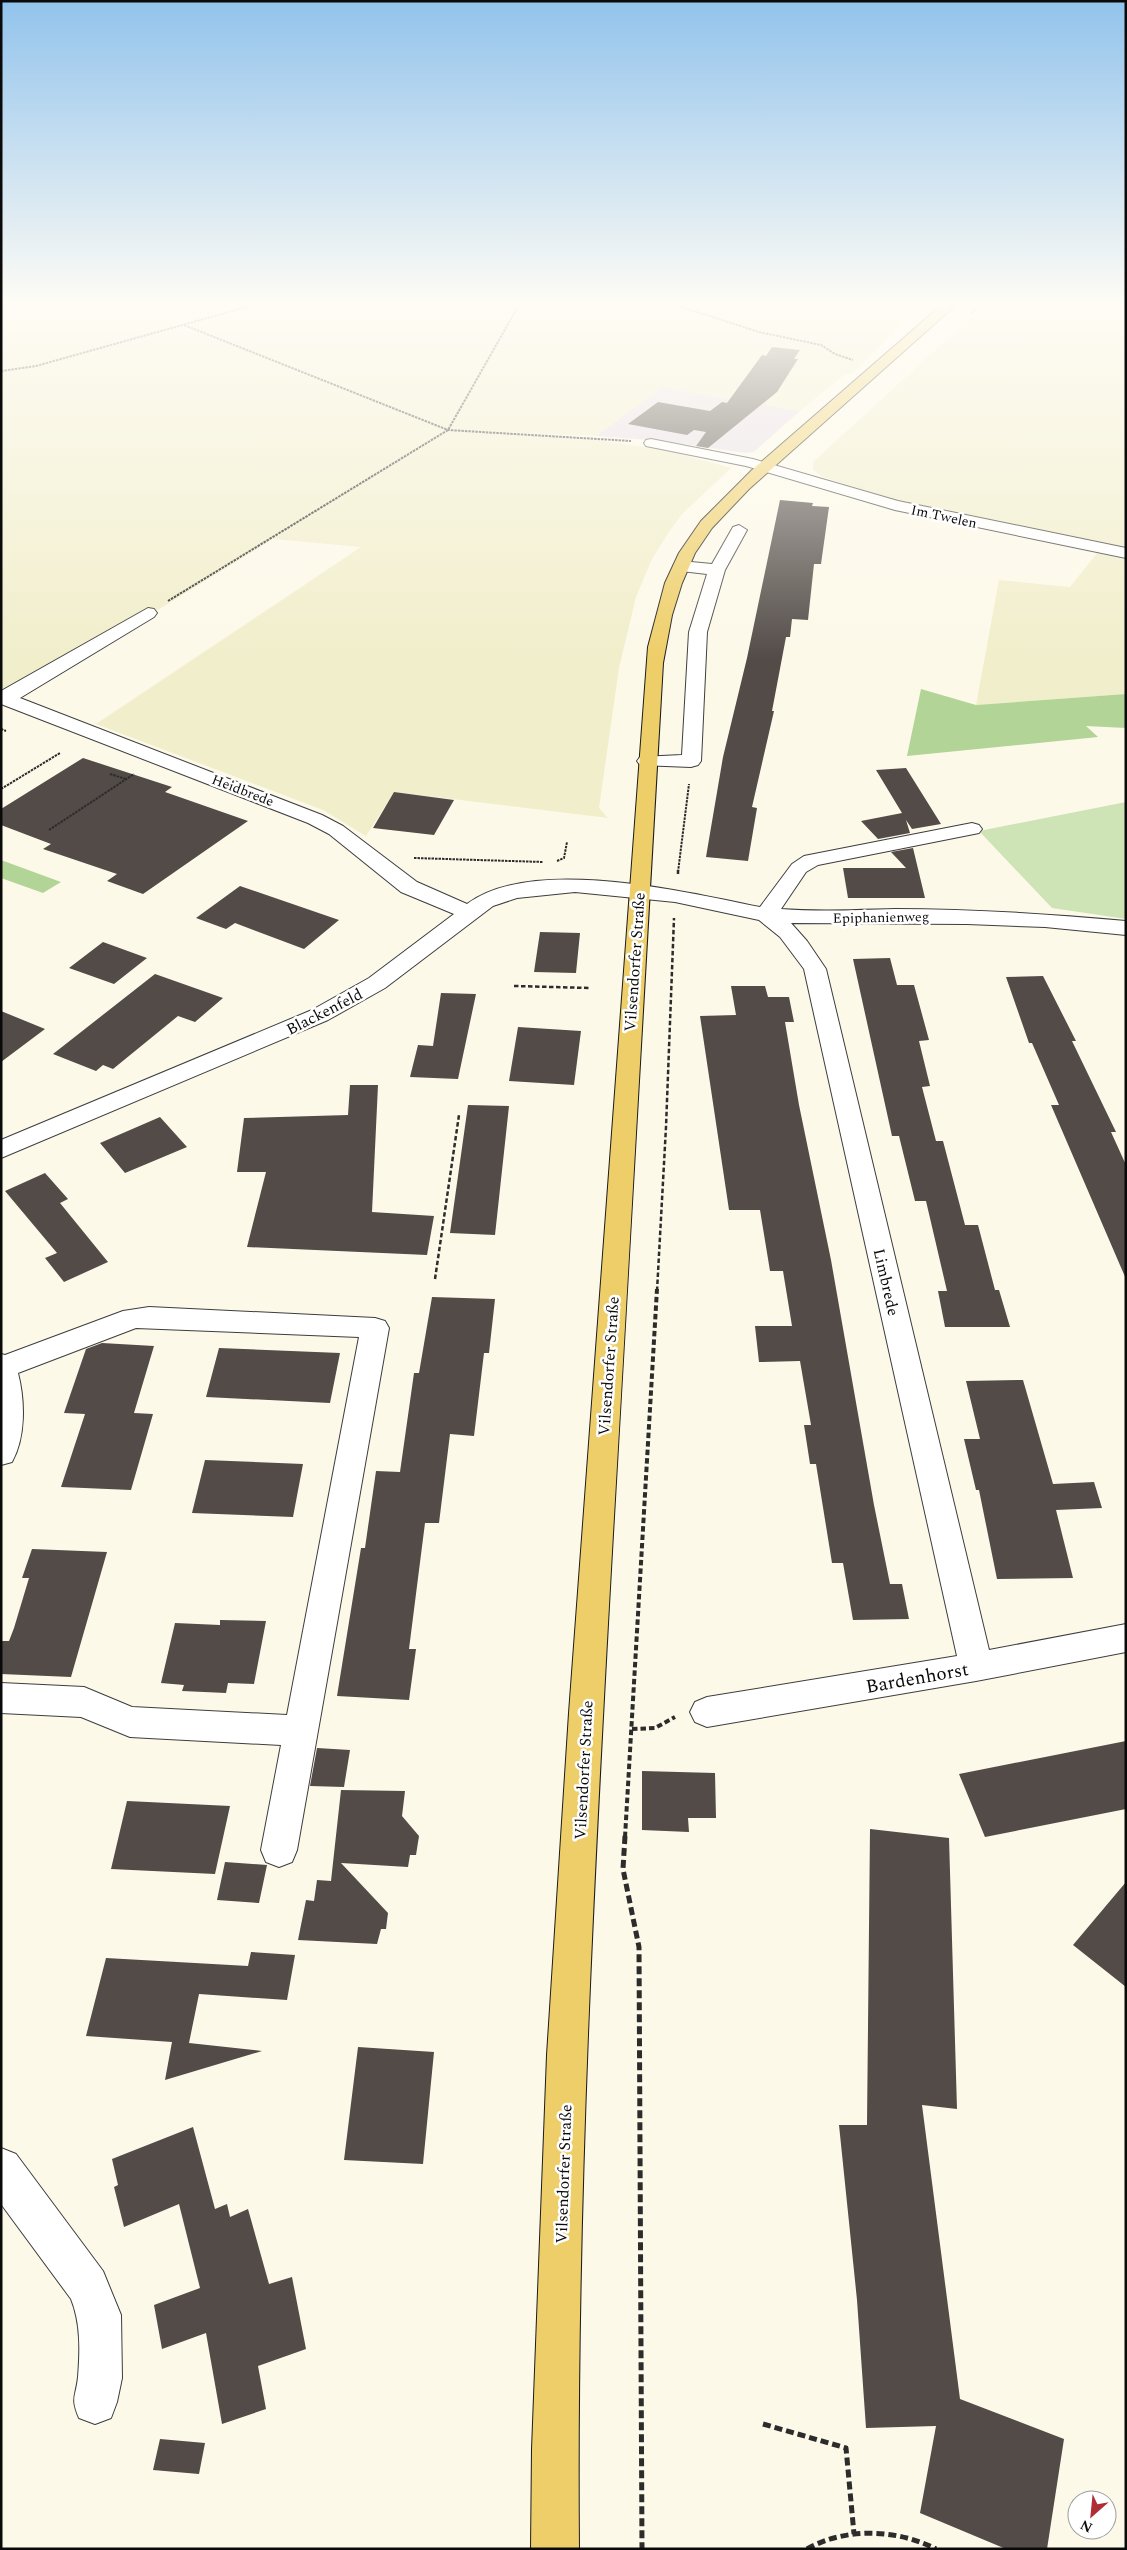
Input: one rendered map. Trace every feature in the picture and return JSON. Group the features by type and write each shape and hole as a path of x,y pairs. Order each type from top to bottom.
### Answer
{"main road":[{"name":"Vilsendorfer Straße","path":"555,2549 554,2449 567,2055 586,1713 638,892 658,634 674,582 681,566 706,526 766,467 817,422"}],"street":[{"name":"Im Twelen","path":"651,443 734,458 895,505 1126,553"},
{"path":"647,761 692,761 698,632 717,570 739,530"},
{"path":"681,566 717,570"},
{"path":"3,698 148,613"},
{"name":"Heidbrede","path":"3,698 314,818 336,830 420,894 468,912"},
{"path":"766,915 799,868 811,860 972,829"},
{"name":"Blackenfeld","path":"1,1150 320,1015 377,983 468,912 500,895 533,888 575,886 638,892"},
{"name":"Epiphanienweg","path":"638,892 675,896 766,915 817,918 967,917 1045,920 1126,928"},
{"name":"Limbrede","path":"766,915 785,926 815,968 976,1667"},
{"path":"1,1454 5,1441 8,1393 2,1365 133,1318 149,1317 375,1328 279,1850"},
{"name":"Bardenhorst","path":"707,1712 976,1667 1126,1638"},
{"path":"1,1698 84,1702 130,1722 301,1731"},
{"path":"1,2170 88,2286 99,2315 101,2338 100,2378 95,2402"}],"path":[{"path":"428,422 448,430 651,443"},
{"path":"148,613 448,430 453,422"},
{"path":"1,730 6,731"},
{"path":"1,789 60,753"},
{"path":"49,830 160,758"},
{"path":"642,2549 639,1947 623,1869 666,1127 675,896 692,761"},
{"path":"110,774 126,779"},
{"path":"556,862 564,858 567,842"},
{"path":"371,857 546,862"},
{"path":"514,986 591,988"},
{"path":"435,1279 459,1115"},
{"path":"632,1729 646,1730 666,1725 678,1715 684,1703 691,1700 707,1712"},
{"path":"763,2424 846,2448 854,2534"},
{"path":"808,2549 854,2534 883,2531 923,2541 936,2549"}],"shaded area":[{"path":"1,422 615,422 596,436 471,431 588,439 667,450 731,468 683,513 669,532 652,559 636,597 619,668 599,808 608,818 394,792 366,836 323,810 96,724 361,547 273,539 20,695 1,687"},
{"path":"615,422 788,422 754,452 745,453 663,441 596,436"},
{"path":"857,422 1126,422 1126,549 898,501 823,477 813,470 813,462"},
{"path":"1097,553 1126,559 1126,694 976,705 999,580 1070,587"}],"green space":[{"path":"921,689 976,705 1126,694 1126,728 1086,726 1098,737 907,756"},
{"path":"1126,802 1126,919 1052,908 979,831"},
{"path":"1,860 61,882 43,893 1,878"}],"building":[{"path":"631,422 740,422 708,448 696,446 706,432 694,430 687,435 628,424"},
{"path":"780,500 813,503 812,506 829,507 821,564 814,564 808,620 792,619 790,637 786,637 772,711 774,711 752,807 757,808 748,861 706,857 723,757 747,658"},
{"path":"83,758 172,787 165,792 248,821 143,894 107,881 117,874 43,849 51,844 1,825 1,809"},
{"path":"906,768 941,824 912,829 906,820 910,833 878,839 861,821 902,813 876,770"},
{"path":"394,792 454,800 434,835 373,828"},
{"path":"913,848 925,898 848,898 843,868 906,868 891,852"},
{"path":"240,886 339,920 304,949 235,923 226,929 196,918"},
{"path":"540,932 580,933 576,973 534,972"},
{"path":"103,942 147,958 114,984 69,968"},
{"path":"890,958 897,985 914,985 929,1040 919,1041 930,1086 922,1087 936,1141 943,1141 965,1225 978,1225 995,1290 999,1290 1010,1327 945,1327 938,1291 947,1291 926,1201 915,1201 899,1136 892,1136 853,959"},
{"path":"155,974 223,998 195,1022 178,1016 113,1069 103,1065 96,1071 53,1054"},
{"path":"1043,976 1076,1041 1072,1041 1116,1132 1111,1132 1126,1165 1126,1279 1051,1105 1059,1105 1032,1043 1029,1043 1006,977"},
{"path":"731,986 765,986 768,997 789,997 794,1022 785,1022 799,1105 831,1260 874,1505 890,1584 902,1584 909,1619 853,1620 843,1563 832,1563 816,1464 810,1464 804,1425 811,1425 800,1361 759,1362 755,1326 792,1326 783,1271 770,1271 760,1210 729,1210 700,1016 736,1015"},
{"path":"441,993 476,994 458,1079 410,1077 418,1045 433,1046"},
{"path":"1,1011 45,1029 1,1062"},
{"path":"518,1027 581,1031 574,1085 509,1081"},
{"path":"350,1085 378,1085 372,1212 434,1216 427,1255 247,1247 266,1172 237,1172 244,1118 348,1115"},
{"path":"468,1105 509,1106 495,1235 450,1233"},
{"path":"160,1117 187,1147 125,1173 100,1143"},
{"path":"45,1173 68,1199 60,1203 108,1262 64,1282 45,1258 57,1253 5,1191"},
{"path":"432,1297 495,1299 489,1353 484,1353 474,1436 450,1434 439,1523 425,1523 409,1649 416,1649 409,1700 337,1696 361,1548 365,1548 376,1471 400,1472 414,1373 419,1373"},
{"path":"102,1343 154,1346 134,1413 153,1414 131,1490 61,1487 85,1414 64,1413 86,1349"},
{"path":"219,1348 340,1353 330,1403 206,1397"},
{"path":"1023,1380 1053,1484 1094,1482 1102,1508 1056,1510 1073,1578 997,1579 979,1490 976,1490 964,1439 980,1439 966,1381"},
{"path":"205,1460 303,1464 293,1517 192,1513"},
{"path":"32,1549 107,1552 71,1677 1,1674 1,1641 9,1641 14,1628 29,1578 22,1578"},
{"path":"220,1620 266,1621 254,1684 228,1683 226,1693 182,1691 184,1685 161,1683 175,1623 220,1625"},
{"path":"1126,1741 1126,1809 985,1837 959,1774"},
{"path":"317,1748 350,1750 344,1787 310,1786"},
{"path":"642,1771 715,1773 716,1818 688,1818 689,1832 642,1830"},
{"path":"341,1790 405,1791 402,1816 419,1836 416,1855 410,1855 408,1867 341,1863 388,1913 386,1929 381,1929 377,1944 298,1940 306,1900 314,1901 317,1880 331,1881"},
{"path":"127,1801 230,1806 215,1874 111,1869"},
{"path":"870,1829 949,1838 957,2109 922,2105 960,2399 1064,2439 1047,2549 1006,2549 920,2513 936,2426 866,2428 857,2300 839,2125 867,2125"},
{"path":"225,1862 267,1865 259,1903 217,1900"},
{"path":"1126,1882 1126,1987 1073,1945"},
{"path":"251,1952 295,1955 287,2000 199,1994 189,2043 262,2051 165,2080 172,2042 86,2036 106,1958 248,1966"},
{"path":"358,2047 434,2052 423,2164 344,2160"},
{"path":"193,2127 215,2209 227,2204 230,2217 248,2209 269,2284 292,2277 306,2349 258,2366 266,2409 222,2424 206,2333 162,2349 154,2305 200,2288 179,2204 124,2227 114,2187 118,2185 112,2159"},
{"path":"160,2439 205,2443 199,2474 153,2470"}]}
